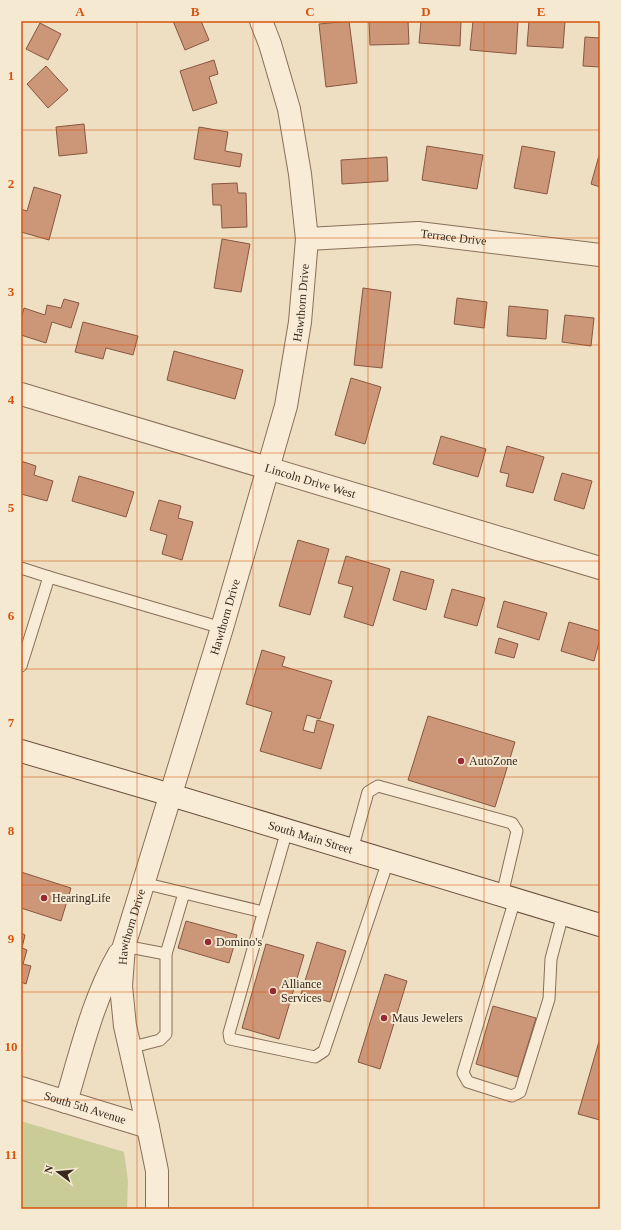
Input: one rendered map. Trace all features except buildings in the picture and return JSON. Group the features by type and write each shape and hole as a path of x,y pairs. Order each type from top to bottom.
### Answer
{"street":[{"name":"Hawthorn Drive","path":"157,1209 157,1171 124,1026 121,986 124,946 142,883 171,795 222,628 286,406 300,322 307,239 300,174 289,109 270,44 261,21"},
{"name":"Terrace Drive","path":"307,239 418,233 600,255"},
{"name":"Lincoln Drive West","path":"21,394 600,568"},
{"name":"South Main Street","path":"21,751 600,925"},
{"path":"66,1102 92,1017 109,972 124,946"},
{"name":"South 5th Avenue","path":"21,1088 148,1127"}],"lane":[{"path":"21,568 222,628"},
{"path":"21,666 49,577"},
{"path":"352,850 368,792 378,786 512,823 517,831 509,897 463,1072 468,1082 512,1096 520,1092 549,999 551,959 563,914"},
{"path":"286,830 229,1033 230,1039 315,1057 324,1051 388,861"},
{"path":"142,883 263,912"},
{"path":"129,1048 160,1040 166,1034 166,954 184,893"},
{"path":"124,946 166,954"}],"green space":[{"path":"21,1121 124,1152 128,1181 127,1209 21,1209"}],"place":[{"name":"AutoZone","path":"461,761"},
{"name":"HearingLife","path":"44,898"},
{"name":"Domino's","path":"208,942"},
{"name":"Alliance Services","path":"273,991"},
{"name":"Maus Jewelers","path":"384,1018"}]}
